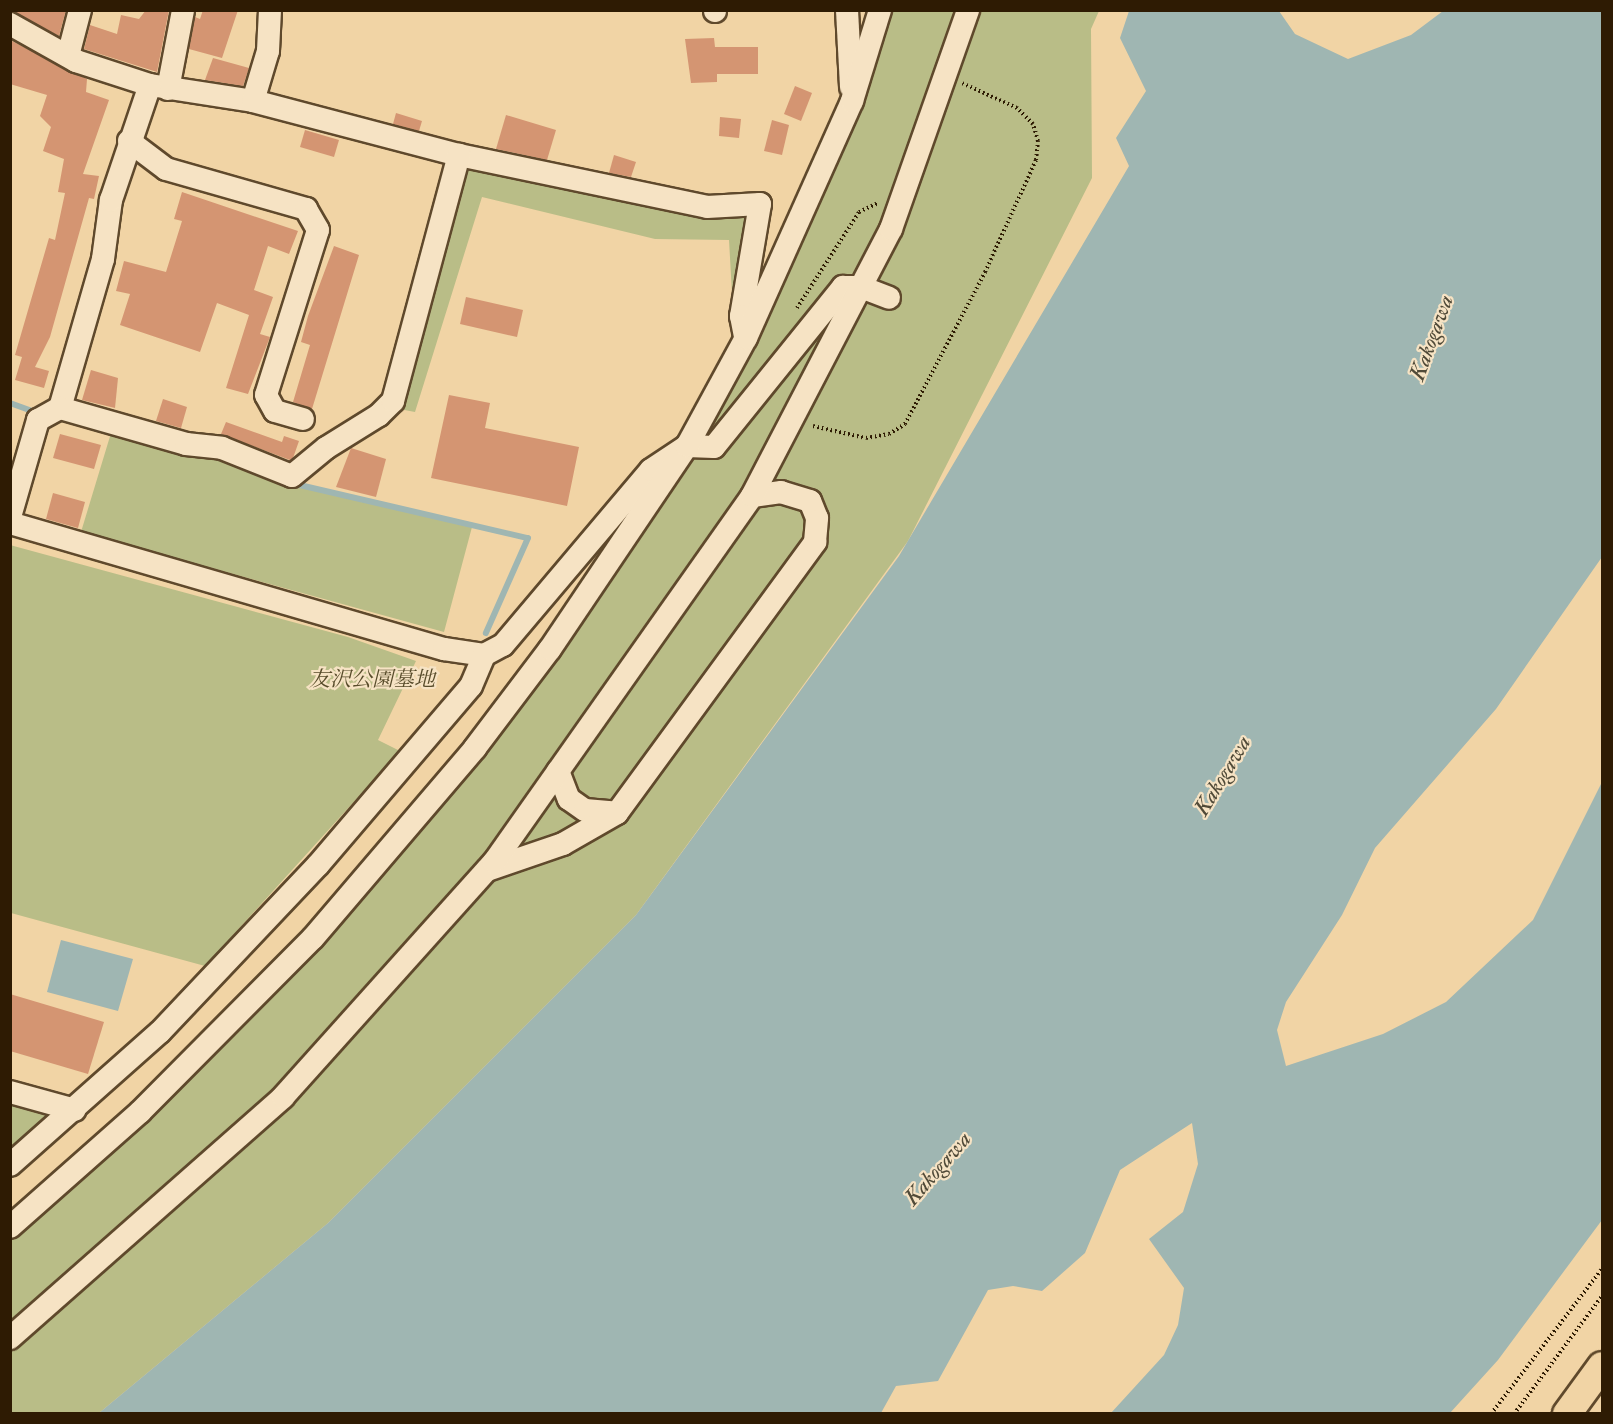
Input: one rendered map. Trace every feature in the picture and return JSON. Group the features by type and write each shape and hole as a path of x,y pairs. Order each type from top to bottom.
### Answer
{"main road":[{"path":"1568,1413 1602,1366"}],"street":[{"path":"68,56 80,10"},
{"path":"60,408 103,259 111,200 129,141 159,87 183,10"},
{"path":"254,101 268,51 270,10"},
{"path":"847,10 852,101"},
{"path":"10,1227 140,1112 313,938 489,730 633,531 687,446 746,338 852,101 880,10"},
{"path":"10,1338 283,1097 487,870 752,496 891,229 948,77 969,10"},
{"path":"10,24 68,56 159,87 254,101 459,154 707,207 760,204 741,315 746,338"},
{"path":"129,141 166,169 306,209 318,230 267,395 275,411 303,419"},
{"path":"10,517 38,420 60,408 186,444 222,448 292,476 393,400 425,269 459,154"},
{"path":"10,523 444,650 484,655 503,645 651,470 687,446 714,447 843,287 861,286 889,298"},
{"path":"487,870 563,844 617,813 815,542 817,518 810,501 781,492 752,496"},
{"path":"10,1166 160,1032 377,801 471,686 484,655"},
{"path":"558,771 569,799 585,810 617,813"},
{"path":"10,1092 75,1110"}],"path":[{"path":"788,427 819,425 866,438 889,434 905,424 985,272 1036,160 1038,141 1033,124 1017,108 948,77"},
{"path":"1491,1413 1602,1269"},
{"path":"1514,1413 1602,1296"}],"green space":[{"path":"892,11 1099,11 1091,29 1092,178 908,541 636,915 328,1223 99,1413 11,1414 11,1241 169,1095 319,946 720,407 766,324 820,203"},
{"path":"461,164 754,212 733,311 729,240 655,239 482,197 415,412 394,408"},
{"path":"111,433 213,455 280,482 472,527 444,632 81,532"},
{"name":"友沢公園墓地","path":"10,545 348,637 416,661 378,740 400,751 205,966 11,913"},
{"path":"10,1097 62,1110 10,1160"}],"water":[{"name":"Kakogawa","path":"1129,11 1279,11 1295,34 1348,59 1411,35 1443,11 1602,11 1602,557 1496,709 1375,848 1342,915 1286,1002 1277,1030 1286,1066 1383,1034 1446,1002 1533,920 1602,782 1602,1220 1498,1360 1450,1413 1111,1413 1164,1355 1178,1325 1184,1288 1149,1239 1183,1212 1198,1164 1192,1123 1120,1170 1085,1253 1042,1291 1013,1286 988,1290 938,1381 896,1386 881,1413 99,1413 328,1223 636,915 899,556 1129,166 1116,138 1146,91 1120,38"},
{"path":"61,940 133,959 118,1011 47,992"}],"building":[{"path":"10,10 66,10 59,36"},
{"path":"146,10 169,10 157,72 84,49 90,25 117,34 121,15 139,19"},
{"path":"203,10 238,10 222,58 189,49 195,17 200,19"},
{"path":"714,38 715,47 758,47 758,74 717,74 717,82 691,83 685,39"},
{"path":"10,40 87,79 86,92 109,100 83,174 99,176 94,199 89,198 50,337 35,367 49,371 44,388 15,380 22,357 15,355 49,238 55,240 65,193 58,192 64,159 43,151 51,127 40,116 47,95 10,84"},
{"path":"213,58 249,68 243,86 205,80"},
{"path":"795,86 812,93 801,121 784,114"},
{"path":"396,113 422,121 419,131 393,124"},
{"path":"506,115 556,130 547,160 496,149"},
{"path":"720,117 741,119 739,138 719,136"},
{"path":"772,120 789,125 782,155 764,151"},
{"path":"305,130 339,140 334,157 300,147"},
{"path":"614,155 636,162 631,177 609,173"},
{"path":"182,192 298,231 289,254 268,246 254,290 273,297 260,334 270,337 248,394 226,388 249,315 217,303 200,352 120,325 130,294 116,291 124,261 166,272 182,221 174,219"},
{"path":"334,246 359,255 312,409 293,402 310,345 301,342 308,316"},
{"path":"466,297 523,310 517,337 460,324"},
{"path":"91,370 118,378 115,408 82,400"},
{"path":"449,395 490,403 485,428 579,447 567,506 431,478"},
{"path":"163,399 187,407 181,428 156,421"},
{"path":"226,422 282,442 284,436 299,441 293,458 290,460 221,434"},
{"path":"60,434 101,445 94,469 53,458"},
{"path":"351,448 386,459 376,497 336,487"},
{"path":"53,493 85,502 78,528 46,519"},
{"path":"10,994 104,1022 88,1074 10,1051"}],"waterway":[{"path":"10,403 38,413"},
{"path":"291,483 528,538 486,633"}]}
